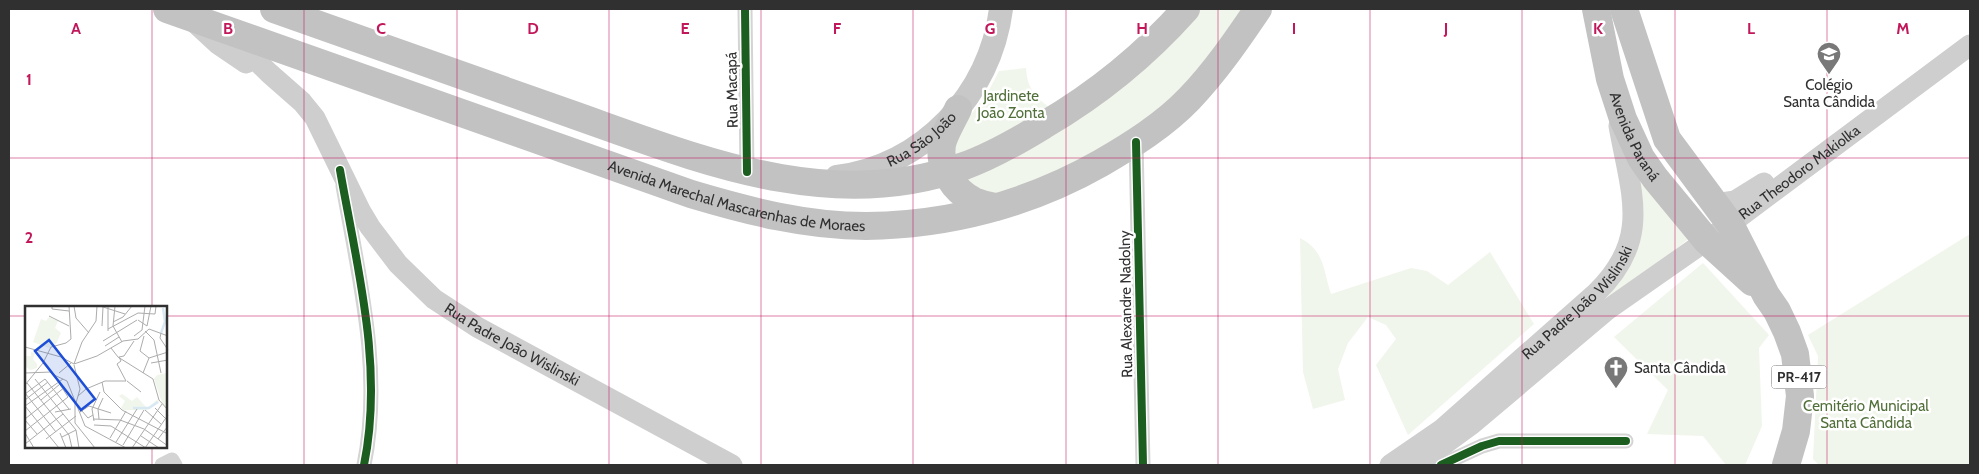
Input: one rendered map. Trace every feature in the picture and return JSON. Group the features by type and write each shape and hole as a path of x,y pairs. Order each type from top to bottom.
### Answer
{"highway":[{"name":"Avenida Marechal Mascarenhas de Moraes","path":"274,9 703,160 747,172 803,182 829,184 897,182 946,172 1005,147 1075,106 1129,66 1186,9"},
{"path":"1624,9 1646,71"},
{"path":"186,11 223,28"},
{"name":"Avenida Marechal Mascarenhas de Moraes","path":"223,28 664,186 757,212 798,220 865,226 938,220 996,207 1026,198 1061,184 1092,168 1136,142 1189,100 1207,80 1258,11"},
{"name":"Avenida Paraná","path":"1594,11 1610,79 1623,119 1642,158 1655,178 1707,240"},
{"path":"345,71 357,72 363,70 372,59 378,45"},
{"name":"Avenida Paraná","path":"1646,71 1657,113 1667,139 1722,214"},
{"path":"958,109 942,143 941,155 946,172 954,185 963,194 976,202 996,207"},
{"name":"PR-417","path":"1722,214 1788,332 1795,354 1798,376 1799,413 1792,448 1786,465"},
{"name":"PR-417","path":"1707,240 1766,295"}],"main road":[{"name":"Rua São João","path":"803,182 853,175 886,164 910,151 932,135 958,109 979,79 988,62 997,34 1002,9"},
{"name":"Avenida Paraná","path":"1632,9 1646,71"},
{"path":"186,11 230,54 269,73"},
{"path":"223,28 269,73"},
{"name":"Rua Theodoro Makiolka","path":"1707,240 1722,214 1915,85 1970,45"},
{"name":"Rua Padre João Wislinski","path":"269,73 296,96 315,118 326,136 340,170 361,212 398,264 434,299 477,327 732,465"},
{"name":"Rua Padre João Wislinski","path":"1390,465 1441,430 1606,284 1622,262 1631,240 1634,220 1610,79"},
{"name":"Rua Padre João Wislinski","path":"1412,465 1452,440 1607,310 1707,240"},
{"path":"1501,399 1501,388 1506,378 1525,362 1545,338"}],"street":[{"name":"Rua Macapá","path":"745,9 747,172"},
{"name":"Rua Alexandre Nadolny","path":"1136,142 1143,465"},
{"path":"340,170 371,356 370,427 364,465"},
{"path":"1441,465 1482,446 1499,441 1626,441"},
{"path":"162,465 172,460 175,465"}],"green space":[{"path":"1198,9 1246,9 1192,80 1140,125 1092,156 1009,195 979,192 962,174"},
{"name":"Jardinete João Zonta","path":"1026,68 1030,87 1053,110 952,160 957,133 988,92 999,71"},
{"path":"1629,157 1691,237 1510,380 1625,269"},
{"name":"Cemitério Municipal Santa Cândida","path":"1970,234 1970,465 1819,465 1813,459 1818,356 1808,335"},
{"path":"1300,238 1308,243 1319,255 1331,294 1411,268 1427,271 1448,285 1490,252 1534,324 1408,435 1376,365 1396,339 1386,325 1368,317 1348,343 1338,369 1345,400 1313,409 1303,372"},
{"path":"1703,263 1769,335 1759,348 1762,426 1745,465 1726,465 1703,436 1647,434 1668,390 1614,337"}],"cycle path":[{"path":"745,9 747,172"},
{"path":"1136,142 1143,465"},
{"path":"340,170 360,280 370,354 371,391 364,465"},
{"path":"1441,465 1482,446 1499,441 1626,441"}],"place":[{"name":"Colégio Santa Cândida","path":"1829,75"},
{"name":"Santa Cândida","path":"1616,389"}]}
